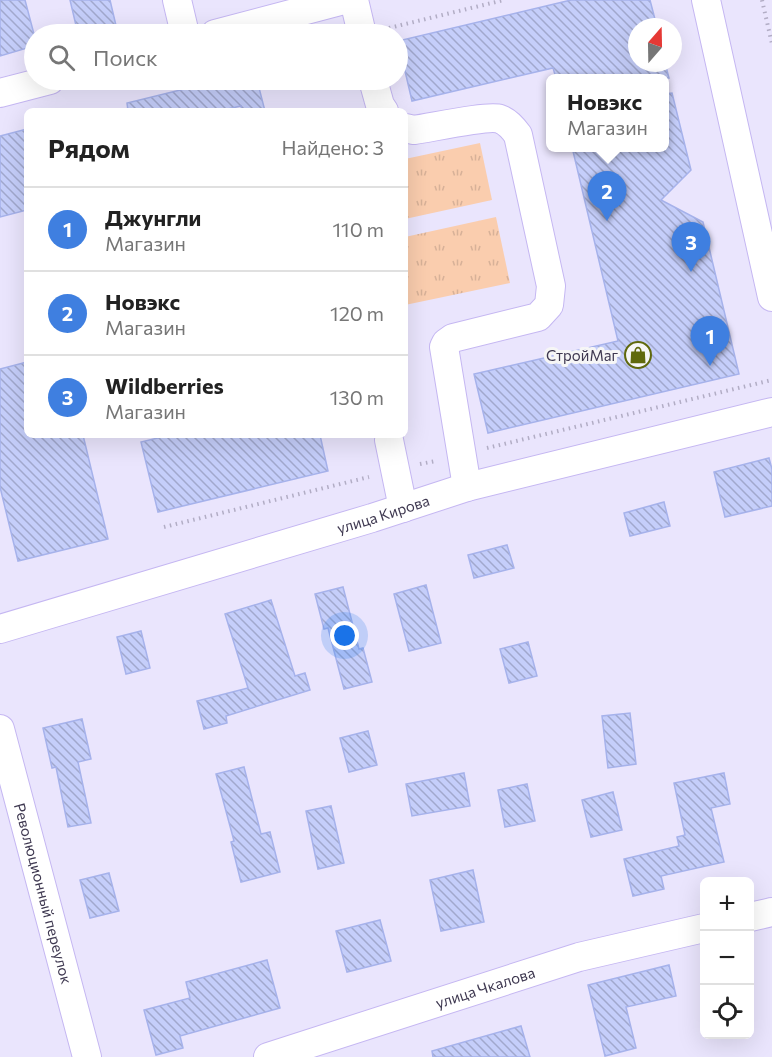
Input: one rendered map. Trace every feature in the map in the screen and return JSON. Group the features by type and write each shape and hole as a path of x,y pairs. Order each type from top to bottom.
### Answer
{"street":[{"path":"177,0 183,24"},
{"path":"706,0 772,297"},
{"path":"259,24 340,1 366,24"},
{"path":"0,93 24,87"},
{"path":"376,90 382,108"},
{"path":"408,129 414,130 494,118 508,123 514,129 518,135 551,286 549,305 538,317 453,338 446,343 444,350 467,487"},
{"name":"улица Кирова","path":"0,628 467,487 772,412"},
{"path":"389,440 403,508"},
{"name":"Революционный переулок","path":"0,729 87,1057"},
{"path":"754,916 772,912"},
{"name":"улица Чкалова","path":"268,1057 579,957 700,929"}],"path":[{"path":"407,24 504,0"},
{"path":"762,0 772,44"}],"green space":[{"path":"480,143 492,200 408,218 408,158"},
{"path":"496,217 510,283 408,304 408,236"}],"building":[{"path":"0,0 25,0 31,24 24,24 24,49 0,56"},
{"path":"70,0 110,0 116,24 76,24"},
{"path":"571,0 650,0 655,18 628,18 628,72 667,72 668,74 555,74 553,68 412,101 408,84 408,39"},
{"path":"180,90 260,90 264,108 241,108 241,106 232,108 128,108 127,103"},
{"path":"669,93 672,93 691,170 661,200 703,222 739,374 488,433 474,374 618,341 573,152 669,152"},
{"path":"24,130 24,211 0,217 0,136"},
{"path":"24,363 24,438 84,438 108,539 18,561 0,487 0,369"},
{"path":"158,438 321,438 328,471 158,512 141,442"},
{"path":"769,458 772,469 772,506 725,517 714,472"},
{"path":"664,502 670,526 630,536 624,513"},
{"path":"507,545 514,568 474,578 468,555"},
{"path":"426,585 441,643 409,651 394,594"},
{"path":"343,587 359,649 363,648 372,682 344,689 328,628 324,629 315,594"},
{"path":"271,600 295,676 305,673 310,690 226,716 227,723 204,729 197,701 248,688 225,614"},
{"path":"141,631 150,668 126,674 117,637"},
{"path":"528,642 537,676 509,683 500,649"},
{"path":"630,713 636,764 608,768 602,716"},
{"path":"82,719 91,759 78,762 91,823 68,827 56,767 52,768 43,728"},
{"path":"368,731 377,765 349,772 340,738"},
{"path":"244,767 261,834 270,832 280,872 241,882 231,842 234,841 216,774"},
{"path":"464,773 470,806 412,816 406,784"},
{"path":"724,773 730,804 711,808 724,862 661,876 664,889 633,896 624,859 679,846 677,837 685,835 674,783"},
{"path":"527,784 535,821 505,827 498,790"},
{"path":"613,792 622,830 591,837 582,800"},
{"path":"331,806 344,863 318,869 306,811"},
{"path":"473,870 484,922 441,931 430,880"},
{"path":"109,873 119,911 90,918 80,880"},
{"path":"380,920 391,961 347,972 336,931"},
{"path":"267,960 280,1008 180,1036 183,1048 156,1055 144,1010 190,998 186,982"},
{"path":"669,965 676,996 626,1007 636,1048 605,1056 588,985"},
{"path":"521,1026 530,1057 433,1057 432,1051"}],"place":[{"name":"Новэкс","path":"607,221"},
{"name":"Wildberries","path":"691,272"},
{"name":"СтройМаг","path":"638,355"},
{"name":"Джунгли","path":"710,366"}]}
